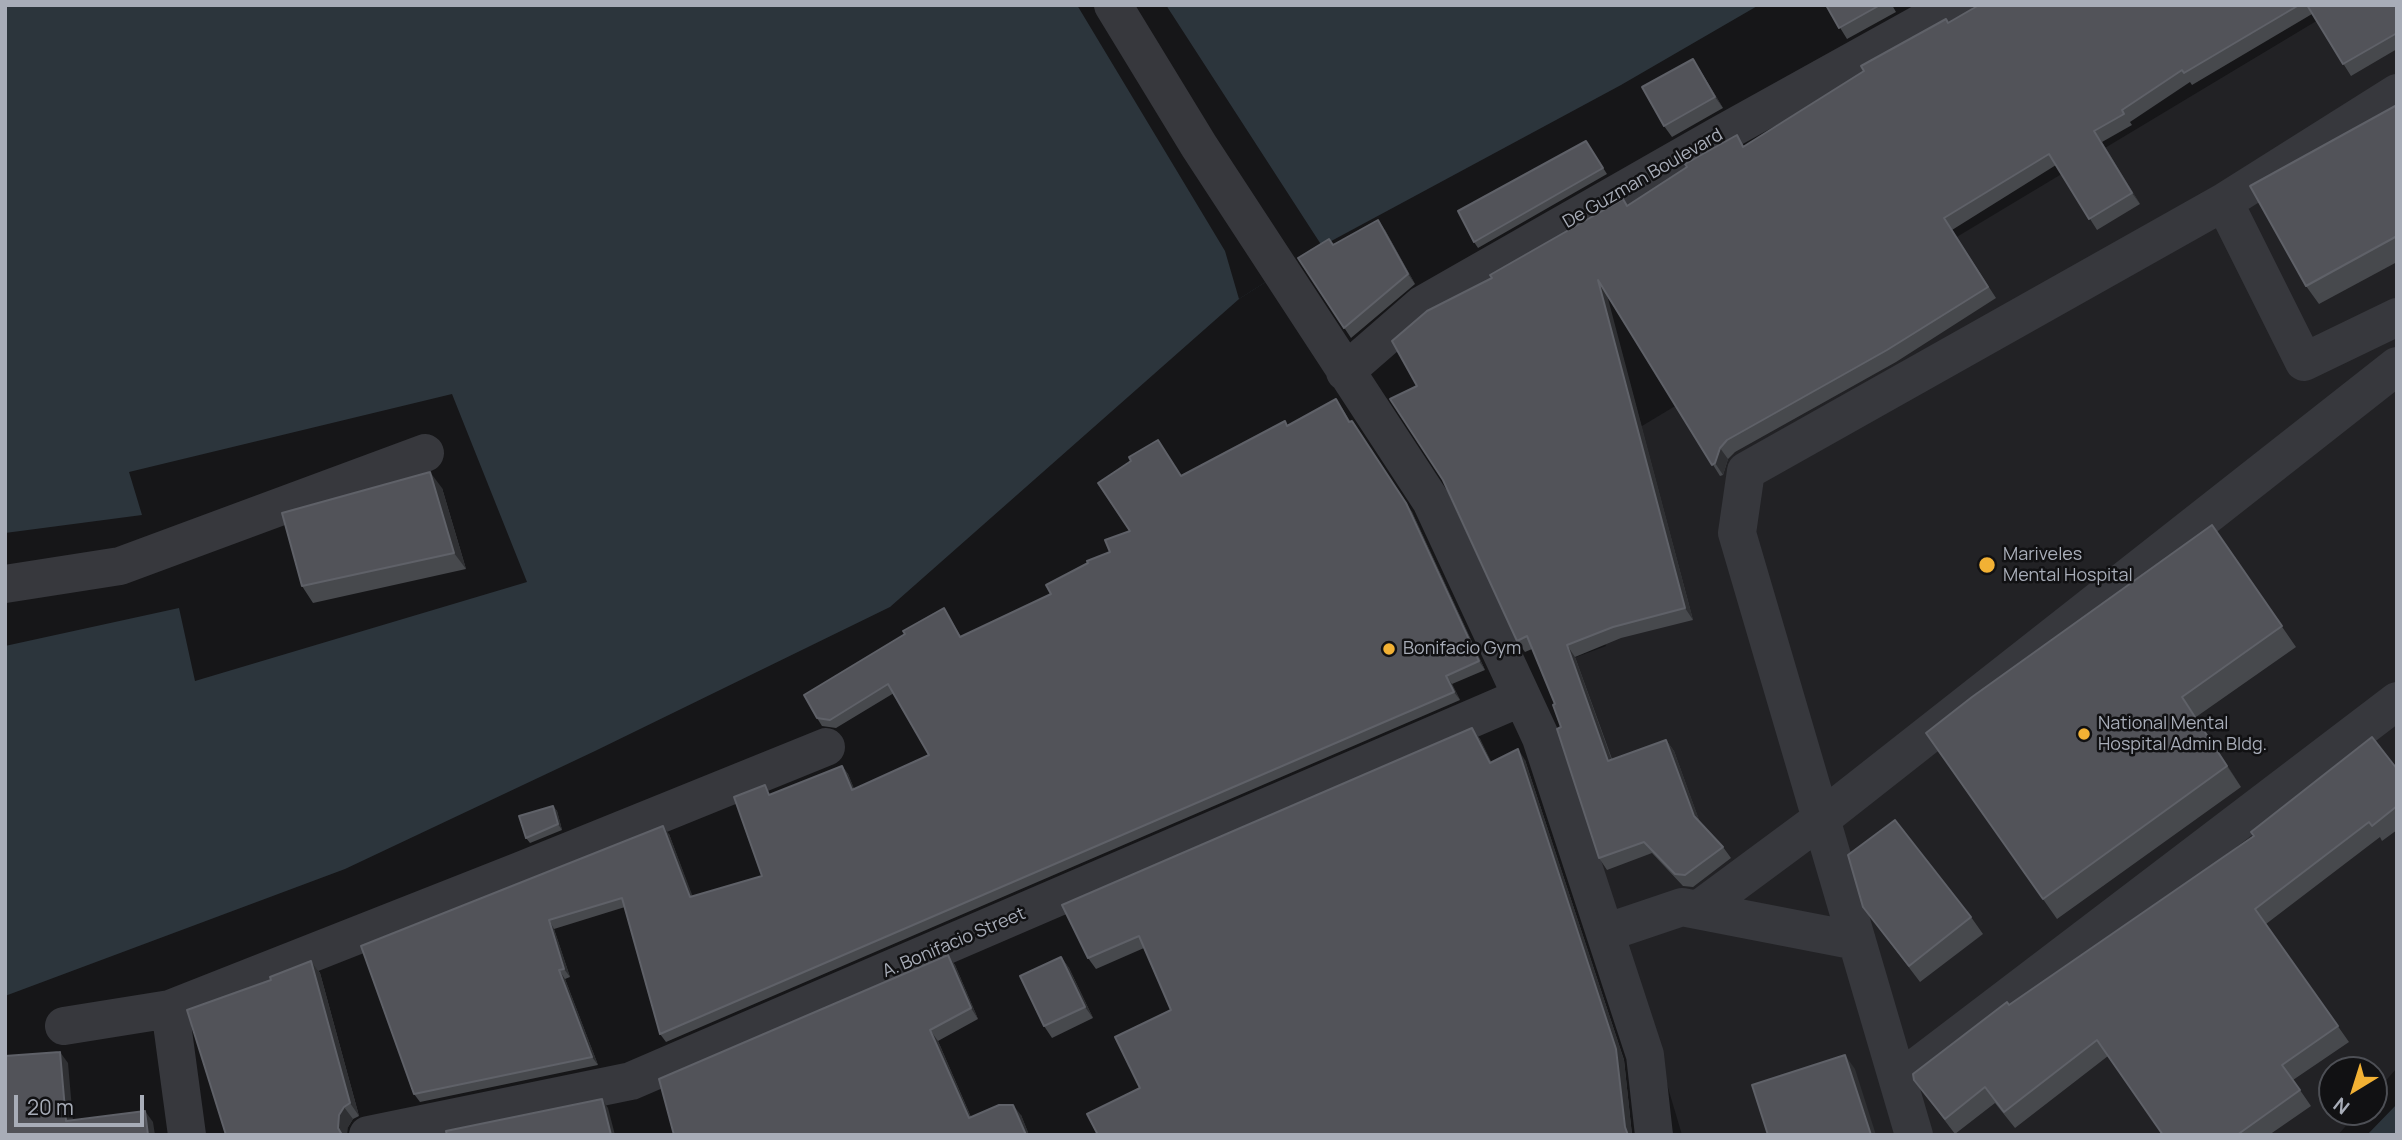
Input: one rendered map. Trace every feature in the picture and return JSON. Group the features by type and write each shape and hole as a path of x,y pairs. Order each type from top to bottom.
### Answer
{"street":[{"path":"1113,5 1199,146 1431,501 1541,738 1645,1055 1654,1135"},
{"name":"De Guzman Boulevard","path":"1345,372 1422,305 1954,5"},
{"path":"1914,1135 1737,533 1746,471 2224,202 2397,93"},
{"path":"2224,202 2304,362 2397,317"},
{"path":"1698,910 1821,820 2397,366"},
{"path":"5,584 120,566 425,453"},
{"name":"A. Bonifacio Street","path":"368,1135 631,1081 1522,697"},
{"path":"1898,1081 2397,701"},
{"path":"64,1027 170,1009 826,747"},
{"path":"1605,933 1682,908 1857,941"},
{"path":"170,1009 187,1135"}],"shaded area":[{"path":"5,5 1759,5 1621,85 1322,246 1239,299 890,607 345,869 5,996"},
{"name":"Mariveles Mental Hospital","path":"2343,5 2397,5 2397,1068 2388,1078 2388,1056 2318,1056 2318,1126 2346,1126 2338,1135 1682,1135 1544,669 1606,646 1547,483"},
{"path":"2397,1104 2397,1135 2367,1135 2376,1126 2388,1126 2388,1113"}],"pier":[{"path":"1077,5 1166,5 1322,246 1239,299 1225,251"},
{"path":"452,394 527,582 195,681 179,608 5,646 5,533 142,515 129,472"}],"building":[{"path":"1826,5 1880,5 1839,28"},
{"path":"1979,5 2299,5 2184,73 2182,70 2122,110 2124,114 2094,131 2132,193 2089,219 2049,154 1944,218 1988,287 1887,350 1727,440 1712,465 1598,280 1685,608 1613,627 1567,645 1608,761 1666,740 1694,816 1723,847 1685,875 1675,874 1644,842 1599,858 1557,729 1561,727 1553,705 1555,704 1527,636 1517,641 1443,480 1390,399 1417,386 1392,341 1427,311 1492,278 1490,275 1623,199 1627,206 1687,167 1685,164 1737,135 1743,147 1864,71 1861,66 1946,19 1948,23"},
{"path":"2307,5 2397,5 2397,33 2343,64"},
{"path":"1693,59 1715,97 1664,126 1642,87"},
{"path":"2397,105 2397,236 2306,286 2250,186"},
{"path":"1586,141 1603,168 1474,242 1458,211"},
{"path":"1378,220 1408,274 1344,328 1298,258 1329,239 1333,245"},
{"path":"1336,399 1406,503 1479,661 1446,676 1454,692 660,1034 622,898 549,920 564,969 559,970 592,1057 414,1094 361,946 663,826 690,897 762,876 734,797 765,785 769,795 842,766 852,790 929,755 888,684 830,720 817,718 804,695 905,634 903,631 944,608 960,637 1051,594 1046,585 1088,563 1087,561 1110,552 1105,540 1130,531 1098,483 1131,461 1129,457 1158,440 1181,476 1285,421 1287,426"},
{"path":"430,472 454,553 302,586 282,513"},
{"name":"National Mental Hospital Admin Bldg.","path":"2212,525 2282,626 2182,697 2227,766 2043,899 1926,733"},
{"path":"1472,728 1490,763 1518,749 1616,1049 1628,1135 1098,1135 1087,1114 1140,1088 1115,1037 1171,1010 1139,936 1088,958 1062,905"},
{"path":"2372,737 2397,769 2397,806 2372,826 2369,822 2255,909 2338,1026 2282,1065 2300,1090 2237,1135 2163,1135 2097,1040 2004,1112 1985,1087 1945,1119 1914,1080 1913,1074 2007,1002 2009,1005 2254,836 2251,832"},
{"path":"553,806 558,824 526,838 519,816"},
{"path":"1895,820 1971,917 1909,966 1863,907 1848,855"},
{"path":"948,955 971,1008 930,1030 969,1118 999,1105 1013,1105 1026,1135 674,1135 659,1079"},
{"path":"1061,957 1085,1007 1044,1026 1020,976"},
{"path":"311,961 350,1103 339,1115 338,1128 342,1135 226,1135 187,1010 271,980 270,977"},
{"path":"60,1052 66,1121 145,1111 148,1135 5,1135 5,1056"},
{"path":"1845,1055 1871,1135 1768,1135 1752,1085"},
{"path":"602,1099 611,1135 447,1135 446,1131"}],"place":[{"name":"Mariveles Mental Hospital","path":"1987,565"},
{"name":"Bonifacio Gym","path":"1389,649"},
{"name":"National Mental Hospital Admin Bldg.","path":"2084,734"}]}
